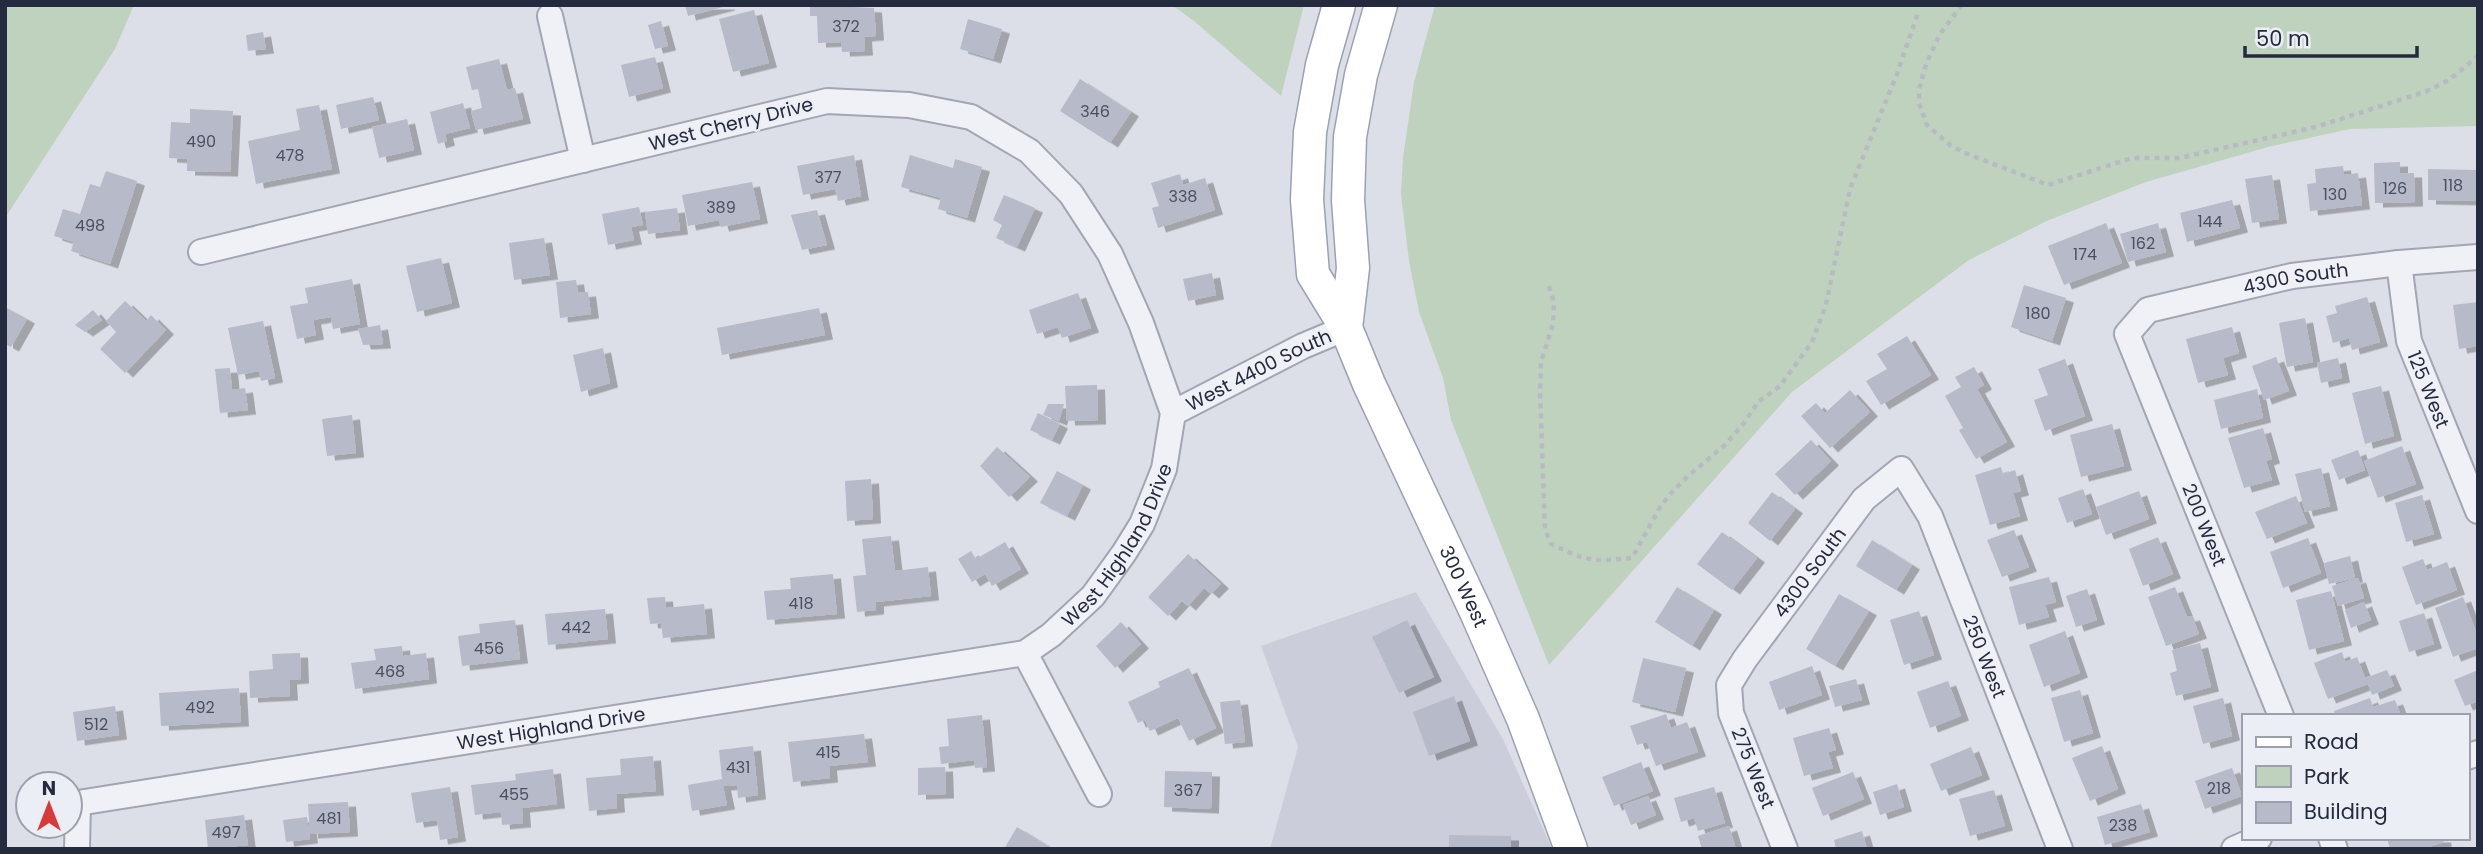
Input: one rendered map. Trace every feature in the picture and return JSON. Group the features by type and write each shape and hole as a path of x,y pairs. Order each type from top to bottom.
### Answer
{"main road":[{"name":"300 West","path":"1339,5 1322,65 1308,155 1307,200 1313,274 1346,328 1369,384 1523,719 1572,849"},
{"name":"300 West","path":"1346,328 1353,268 1348,200 1350,137 1361,75 1381,5"}],"street":[{"path":"550,16 583,160"},
{"name":"West Cherry Drive","path":"201,252 827,101 909,105 971,117 1029,151 1071,194 1110,254 1141,323 1173,413"},
{"name":"4300 South","path":"2127,334 2148,310 2292,276 2399,262 2478,257"},
{"name":"125 West","path":"2399,262 2409,341 2478,511"},
{"name":"West 4400 South","path":"1173,413 1303,346 1346,328"},
{"name":"200 West","path":"2127,334 2280,714"},
{"name":"West Highland Drive","path":"77,849 78,803 1025,653 1051,635 1093,596 1142,524 1164,469 1173,413"},
{"name":"4300 South","path":"1729,685 1745,659 1864,499 1902,468"},
{"name":"250 West","path":"1902,468 1930,516 2060,849"},
{"path":"1025,653 1099,794"},
{"name":"275 West","path":"1729,685 1731,713 1785,849"},
{"path":"2234,849 2254,840"}],"path":[{"path":"1962,5 1940,34 1922,77 1919,103 1927,125 1950,145 1965,153 2048,186 2132,158 2179,158 2316,127 2427,91 2449,80 2478,56"},
{"path":"1549,286 1554,303 1553,324 1541,362 1540,393 1545,529 1551,544 1581,558 1598,562 1632,558 1660,507 1671,493 1725,445 1758,402 1780,386 1812,342 1826,305 1850,189 1897,74 1919,10"}],"shaded area":[{"path":"1416,592 1503,739 1552,849 1270,849 1298,747 1261,646"}],"green space":[{"path":"5,5 134,5 115,49 5,218"},
{"path":"1172,5 1304,5 1281,96 1194,21"},
{"path":"1435,5 2478,5 2478,126 2350,129 2268,147 2146,182 2049,220 1969,260 1792,392 1549,665 1451,420 1443,378 1419,312 1409,261 1401,194 1403,158 1414,82"}],"building":[{"path":"685,5 727,5 727,6 688,16"},
{"path":"810,5 874,8 876,36 864,37 865,51 842,52 841,42 818,43 817,16 810,16"},
{"path":"754,10 769,63 733,72 719,19"},
{"path":"968,19 1002,29 993,59 960,49"},
{"path":"661,21 668,46 655,49 648,25"},
{"path":"263,32 266,49 248,51 246,35"},
{"path":"655,57 663,88 629,97 621,65"},
{"path":"499,59 507,90 515,88 523,119 476,130 471,111 482,108 478,89 472,90 466,67"},
{"path":"1080,79 1131,112 1110,143 1060,111"},
{"path":"373,97 379,120 341,129 336,105"},
{"path":"463,103 470,128 445,134 447,141 438,144 430,112"},
{"path":"319,105 332,169 256,184 248,141 300,130 296,109"},
{"path":"190,109 233,111 230,172 187,171 187,159 169,158 171,122 190,123"},
{"path":"407,119 414,150 379,158 372,127"},
{"path":"854,155 861,196 838,201 835,189 803,195 797,166"},
{"path":"910,155 953,168 955,159 982,167 967,218 938,209 941,198 901,187"},
{"path":"2400,162 2400,173 2414,173 2415,202 2375,203 2374,163"},
{"path":"2343,166 2344,175 2358,173 2362,205 2310,211 2307,184 2316,183 2315,169"},
{"path":"2428,169 2478,170 2478,201 2428,200"},
{"path":"106,171 137,181 110,264 71,251 74,242 54,236 63,209 80,214 90,184 100,187"},
{"path":"1180,174 1183,185 1205,178 1215,210 1158,228 1152,208 1159,206 1151,183"},
{"path":"2272,175 2279,219 2252,223 2245,179"},
{"path":"752,182 760,219 721,227 719,220 688,226 682,195"},
{"path":"1004,195 1035,208 1017,247 996,238 1002,225 993,220"},
{"path":"2232,200 2240,228 2187,242 2180,213"},
{"path":"639,207 643,225 631,227 634,240 608,245 602,214"},
{"path":"677,208 680,230 648,234 645,212"},
{"path":"817,210 827,245 802,250 791,215"},
{"path":"2106,223 2122,263 2064,285 2048,246"},
{"path":"2158,223 2166,252 2128,262 2120,234"},
{"path":"544,238 550,275 514,280 509,243"},
{"path":"441,258 452,303 417,312 406,266"},
{"path":"1212,273 1216,295 1188,301 1183,279"},
{"path":"352,279 360,324 333,329 331,317 313,320 316,335 297,339 290,306 308,303 305,288"},
{"path":"576,280 578,293 588,292 591,314 560,318 556,282"},
{"path":"2024,285 2066,298 2052,341 2011,327"},
{"path":"1078,293 1091,328 1062,338 1058,327 1037,334 1029,310"},
{"path":"2367,297 2380,342 2352,350 2349,338 2333,343 2326,316 2337,313 2335,306"},
{"path":"125,301 146,321 151,315 166,330 125,373 100,349 116,332 106,321"},
{"path":"2478,302 2478,346 2459,349 2453,305"},
{"path":"5,307 27,319 11,347 5,344"},
{"path":"819,308 825,335 722,355 717,328"},
{"path":"93,310 102,320 85,332 75,325"},
{"path":"2305,318 2313,362 2287,367 2279,323"},
{"path":"263,321 275,378 261,381 259,371 238,375 228,328"},
{"path":"380,325 383,344 363,345 358,329"},
{"path":"2232,327 2239,353 2223,358 2228,375 2198,383 2186,339"},
{"path":"1907,336 1931,375 1881,405 1866,381 1887,369 1877,354"},
{"path":"603,348 610,383 581,392 573,355"},
{"path":"2276,357 2289,391 2264,400 2252,366"},
{"path":"2338,358 2342,378 2321,383 2317,363"},
{"path":"2065,359 2085,416 2045,431 2034,400 2048,395 2038,369"},
{"path":"1974,367 1984,385 1977,389 2007,442 1976,459 1959,430 1963,428 1945,396 1961,387 1955,377"},
{"path":"230,368 232,390 245,388 248,410 220,413 215,369"},
{"path":"1097,385 1098,420 1067,421 1065,386"},
{"path":"2381,386 2394,436 2365,444 2352,393"},
{"path":"2257,389 2263,418 2221,429 2214,400"},
{"path":"1850,390 1870,412 1830,448 1801,416 1816,403 1825,413"},
{"path":"1048,404 1064,404 1059,421 1043,415"},
{"path":"1038,413 1060,424 1052,440 1030,430"},
{"path":"352,415 356,453 327,456 322,419"},
{"path":"2112,424 2124,466 2081,477 2070,435"},
{"path":"2263,428 2272,459 2266,461 2272,480 2244,488 2228,438"},
{"path":"1811,440 1831,461 1795,495 1775,474"},
{"path":"2402,446 2416,484 2378,498 2364,461"},
{"path":"997,447 1030,477 1009,497 980,466"},
{"path":"2358,450 2365,470 2339,480 2331,460"},
{"path":"2001,467 2003,474 2015,470 2021,491 2013,493 2020,516 1990,525 1975,475"},
{"path":"2321,468 2330,506 2305,512 2295,474"},
{"path":"1057,471 1083,485 1067,516 1040,503"},
{"path":"871,479 873,519 847,521 845,481"},
{"path":"2083,489 2092,514 2067,523 2058,498"},
{"path":"2139,491 2149,519 2106,535 2096,507"},
{"path":"1772,492 1795,509 1770,541 1748,523"},
{"path":"2422,495 2434,534 2406,542 2395,503"},
{"path":"2296,496 2307,523 2267,539 2255,512"},
{"path":"2014,530 2029,567 2002,577 1987,540"},
{"path":"1722,532 1757,558 1732,590 1697,564"},
{"path":"891,536 895,571 928,567 931,596 876,602 876,610 857,612 853,576 866,575 862,539"},
{"path":"2158,537 2173,574 2143,586 2129,549"},
{"path":"2308,538 2321,573 2283,588 2270,552"},
{"path":"1872,540 1912,565 1896,590 1856,566"},
{"path":"1005,542 1021,569 992,586 985,574 972,582 958,559 971,551 976,559"},
{"path":"1188,554 1221,584 1211,594 1204,588 1188,606 1182,601 1168,616 1148,597"},
{"path":"2350,556 2355,578 2329,584 2324,563"},
{"path":"2423,559 2427,570 2447,562 2457,590 2416,605 2402,567"},
{"path":"833,574 837,614 767,620 764,591 791,589 790,578"},
{"path":"2049,577 2056,602 2045,605 2049,617 2019,625 2009,587"},
{"path":"2358,578 2364,598 2338,606 2332,586"},
{"path":"1677,587 1714,610 1692,646 1655,622"},
{"path":"2175,587 2187,617 2192,616 2199,634 2166,646 2148,597"},
{"path":"2087,589 2097,620 2076,627 2066,596"},
{"path":"2331,591 2344,641 2309,650 2296,600"},
{"path":"1839,594 1869,611 1835,666 1806,649"},
{"path":"665,597 666,608 704,604 707,634 663,638 661,623 650,624 647,598"},
{"path":"2463,597 2478,637 2478,648 2453,657 2435,608"},
{"path":"2364,602 2371,620 2351,628 2345,610"},
{"path":"605,609 608,639 548,645 545,614"},
{"path":"1919,611 1934,655 1904,665 1890,620"},
{"path":"2424,613 2434,644 2409,652 2399,621"},
{"path":"515,620 520,659 462,666 458,636 480,633 479,624"},
{"path":"1407,620 1434,677 1399,693 1372,637"},
{"path":"1121,622 1141,644 1115,668 1096,646"},
{"path":"2065,631 2080,673 2044,687 2029,645"},
{"path":"2200,643 2211,687 2176,696 2170,673 2177,671 2172,650"},
{"path":"402,646 403,656 426,653 429,679 355,689 351,663 376,660 374,649"},
{"path":"2342,652 2345,662 2357,657 2365,678 2387,670 2394,686 2372,695 2368,684 2328,699 2314,663"},
{"path":"300,653 301,679 289,680 290,696 250,698 249,671 273,669 272,654"},
{"path":"1643,658 1686,668 1675,712 1632,702"},
{"path":"1812,666 1822,695 1779,710 1769,682"},
{"path":"1189,668 1216,728 1189,741 1178,718 1150,731 1145,720 1138,723 1128,702 1160,687 1158,682"},
{"path":"2478,670 2478,701 2465,706 2454,680"},
{"path":"1856,679 1862,700 1835,707 1829,686"},
{"path":"1948,681 1961,716 1930,728 1917,692"},
{"path":"239,688 241,722 161,726 159,693"},
{"path":"2080,690 2093,733 2064,742 2051,698"},
{"path":"1454,696 1470,741 1429,756 1413,712"},
{"path":"2223,698 2232,736 2203,744 2193,706"},
{"path":"2370,698 2373,707 2395,700 2400,714 2335,714 2334,711"},
{"path":"1240,700 1245,742 1225,744 1220,702"},
{"path":"115,706 119,735 77,741 73,712"},
{"path":"1666,714 1671,728 1687,722 1698,752 1656,766 1647,742 1637,745 1630,726"},
{"path":"982,715 987,767 975,768 974,760 941,764 939,747 949,746 947,719"},
{"path":"1829,728 1836,750 1828,752 1833,768 1804,776 1793,738"},
{"path":"864,734 868,762 829,766 830,778 793,782 788,742"},
{"path":"753,746 758,795 738,798 737,785 723,786 727,805 692,811 688,785 722,779 719,750"},
{"path":"2102,746 2118,789 2090,801 2072,758"},
{"path":"1971,747 1982,775 1941,791 1930,764"},
{"path":"653,756 656,791 616,794 617,808 589,811 586,778 621,775 620,759"},
{"path":"1641,762 1653,791 1614,806 1602,777"},
{"path":"945,767 946,794 918,795 918,768"},
{"path":"2232,768 2242,796 2205,809 2195,781"},
{"path":"553,769 557,804 522,808 523,823 502,825 501,812 475,815 471,785 516,780 515,774"},
{"path":"1165,771 1212,772 1211,809 1164,807"},
{"path":"1853,772 1864,799 1823,816 1812,788"},
{"path":"1897,784 1904,807 1880,815 1873,792"},
{"path":"450,787 458,837 440,840 437,820 416,823 411,793"},
{"path":"1714,787 1725,823 1698,831 1694,818 1681,822 1674,798"},
{"path":"1994,790 2005,826 1970,836 1959,799"},
{"path":"1648,796 1656,815 1631,825 1623,805"},
{"path":"348,802 350,832 310,834 308,804"},
{"path":"2141,804 2150,832 2105,845 2097,817"},
{"path":"244,815 248,845 208,849 205,820"},
{"path":"307,817 310,839 286,842 283,820"},
{"path":"1729,826 1736,849 1702,849 1698,836"},
{"path":"1017,827 1053,849 1004,849"},
{"path":"1862,831 1867,849 1836,849 1834,840"},
{"path":"1449,835 1511,836 1511,849 1449,849"},
{"path":"2388,840 2444,842 2423,849 2390,849"}]}
